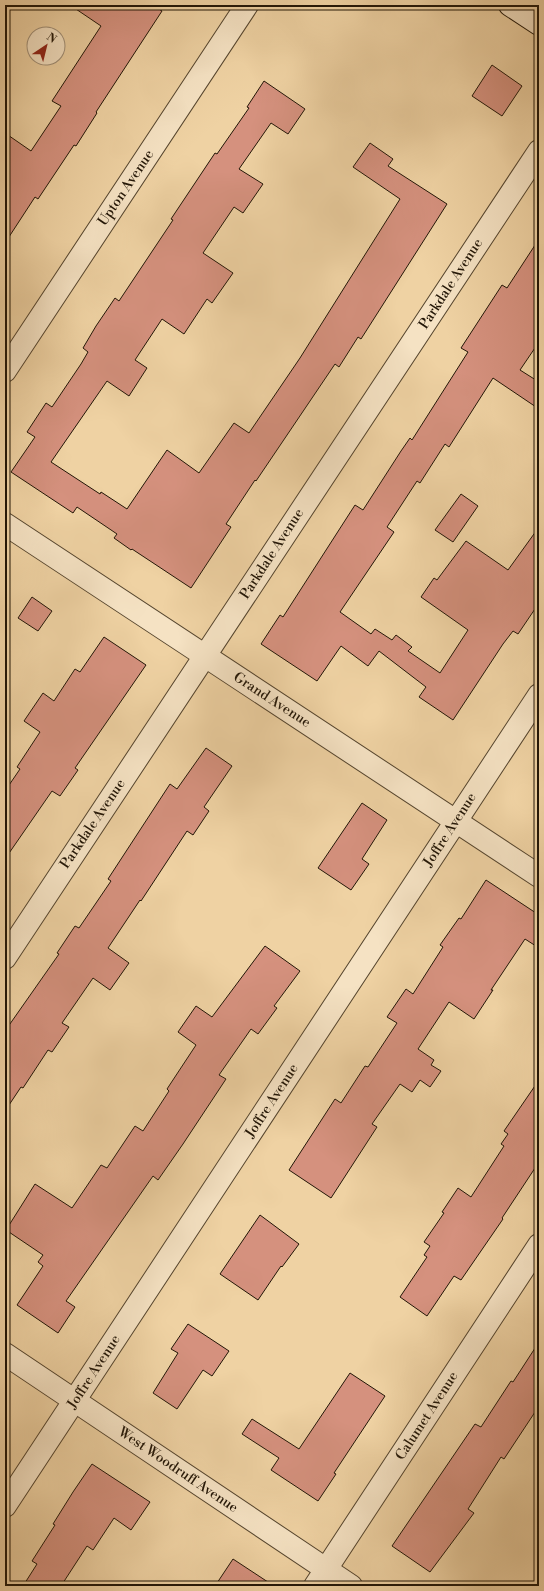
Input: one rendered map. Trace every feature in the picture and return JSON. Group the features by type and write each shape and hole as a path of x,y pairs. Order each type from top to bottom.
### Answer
{"street":[{"name":"Upton Avenue","path":"5,370 247,5"},
{"path":"510,5 537,17"},
{"name":"Parkdale Avenue","path":"5,958 539,151"},
{"name":"Grand Avenue","path":"5,524 539,876"},
{"name":"Joffre Avenue","path":"5,1506 76,1401 539,695"},
{"name":"Calumet Avenue","path":"320,1578 539,1246"},
{"name":"West Woodruff Avenue","path":"5,1354 76,1401 320,1578 351,1586"}],"building":[{"path":"70,5 152,5 162,11 96,112 97,113 76,146 74,145 38,199 35,197 5,243 5,133 31,151 61,106 52,101 101,26"},
{"path":"492,65 522,86 502,116 472,96"},
{"path":"264,81 305,109 288,134 271,123 239,169 263,184 243,213 234,207 203,253 233,273 212,303 207,299 184,334 162,319 135,360 147,368 129,396 107,381 51,462 100,494 101,492 127,509 167,450 199,473 234,423 249,433 300,358 400,199 353,167 370,143 393,159 388,166 447,204 361,339 358,337 339,367 335,364 256,481 255,480 226,524 231,527 191,588 114,538 117,534 77,507 73,513 11,472 35,437 27,432 46,403 52,407 88,352 83,348 96,326 115,298 119,301 173,220 171,219 215,153 217,154 249,108 247,107"},
{"path":"539,239 539,342 520,370 539,382 539,409 493,378 449,447 445,444 420,483 417,481 387,527 394,532 340,612 371,634 375,629 392,640 396,635 412,647 408,651 440,673 468,630 421,597 434,578 437,580 466,541 508,570 539,527 539,603 518,634 513,631 503,644 453,720 419,697 426,687 379,651 368,666 341,646 317,681 261,644 280,615 283,617 355,505 363,510 410,438 412,440 468,352 461,348 502,285 507,288"},
{"path":"461,494 478,506 453,542 435,530"},
{"path":"32,597 52,611 38,631 18,618"},
{"path":"104,637 146,665 75,768 78,770 60,796 52,791 5,859 5,791 20,769 17,767 40,732 24,721 43,693 54,701 75,669 80,672"},
{"path":"206,748 232,766 204,807 209,811 193,835 187,831 108,948 129,963 110,990 93,978 62,1023 69,1027 52,1052 48,1050 23,1088 21,1087 5,1111 5,1031 59,954 57,953 75,926 79,928 111,881 108,879 170,784 177,789"},
{"path":"362,803 387,820 362,859 369,864 351,890 318,868"},
{"path":"486,880 539,915 539,948 525,939 491,990 493,990 474,1019 449,1002 418,1049 434,1060 431,1065 441,1071 430,1087 420,1080 412,1092 400,1084 372,1124 377,1127 331,1198 289,1170 335,1099 341,1103 365,1066 368,1067 397,1023 387,1017 406,989 413,994 443,947 440,945 459,918 461,919"},
{"path":"265,946 300,971 274,1006 277,1008 258,1034 251,1029 219,1075 226,1079 183,1144 158,1180 153,1176 66,1301 75,1307 58,1333 17,1305 43,1266 38,1262 43,1255 6,1230 35,1184 72,1208 101,1165 107,1168 135,1126 143,1131 169,1091 167,1089 196,1045 178,1032 196,1006 212,1017"},
{"path":"539,1080 539,1162 502,1218 503,1219 461,1280 454,1276 427,1316 400,1297 427,1257 424,1255 430,1246 424,1242 444,1213 442,1212 458,1188 471,1197 504,1146 501,1144 508,1134 504,1131"},
{"path":"260,1215 299,1244 282,1267 281,1266 258,1300 220,1274"},
{"path":"188,1324 229,1351 212,1376 203,1370 177,1409 153,1393 178,1353 171,1349"},
{"path":"539,1342 539,1406 504,1459 501,1457 468,1509 474,1513 430,1572 392,1546 475,1424 481,1427"},
{"path":"350,1373 385,1396 334,1473 336,1474 318,1501 271,1470 279,1458 242,1434 252,1419 299,1449"},
{"path":"92,1464 150,1502 131,1530 114,1518 93,1550 87,1546 61,1586 23,1586 37,1564 32,1561 55,1525 53,1524"},
{"path":"233,1559 274,1586 215,1586"}]}
